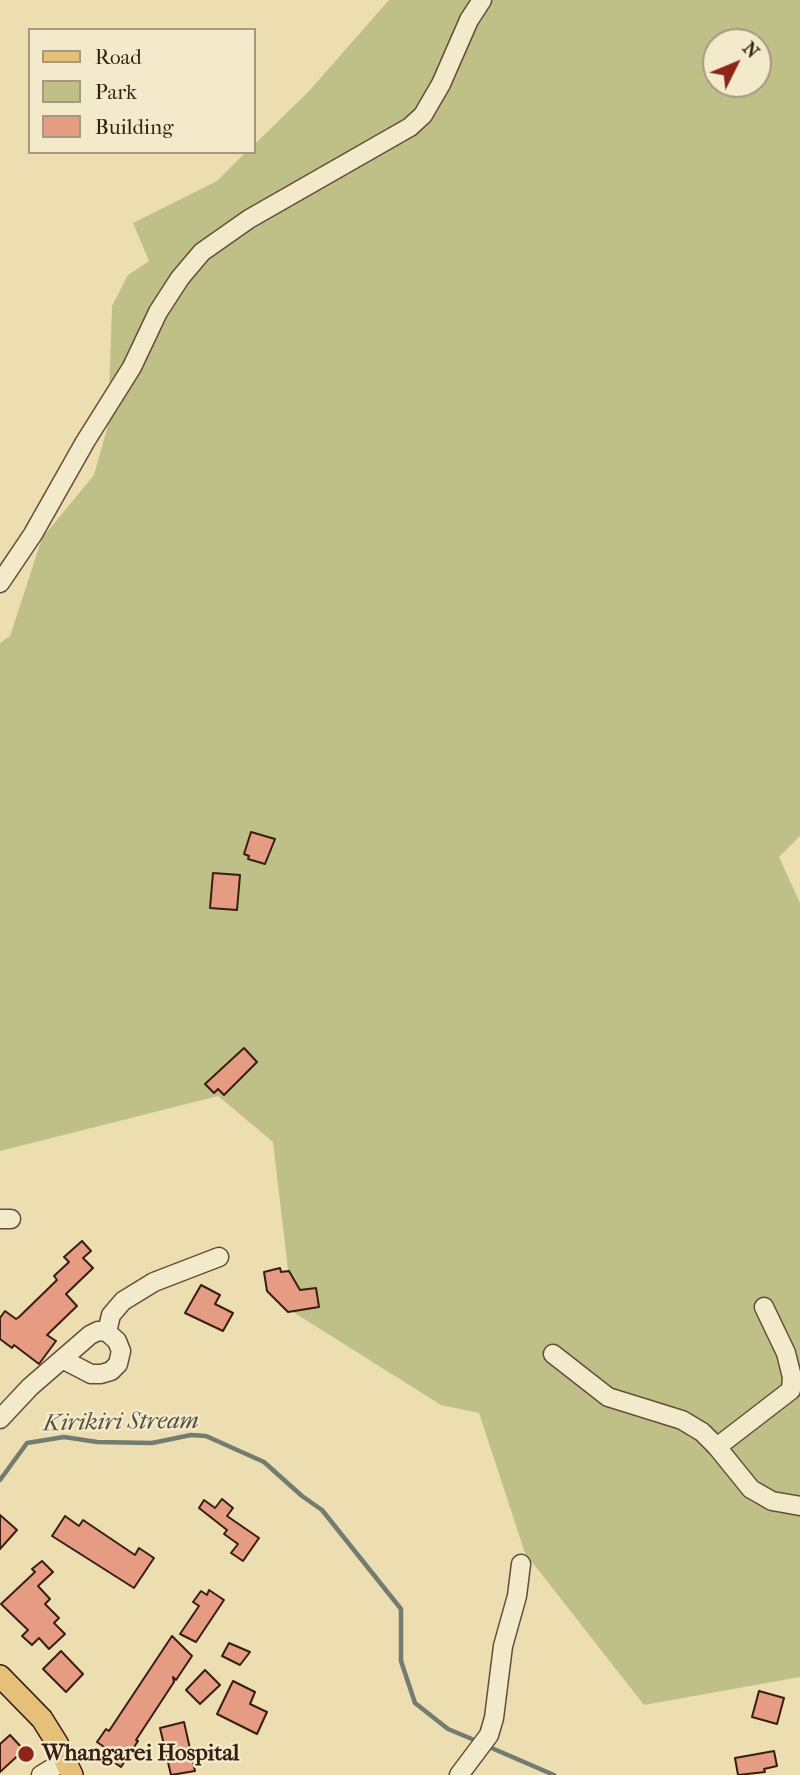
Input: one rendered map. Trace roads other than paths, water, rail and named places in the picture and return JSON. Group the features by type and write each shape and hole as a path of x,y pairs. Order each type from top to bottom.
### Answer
{"main road":[{"path":"0,1676 42,1719 69,1768"}],"street":[{"path":"0,583 33,534 85,442 132,367 158,312 180,278 202,252 249,219 410,127 423,115 441,84 469,20 482,0"},
{"path":"107,1332 111,1315 123,1301 154,1282 219,1257"},
{"path":"717,1447 791,1390 792,1377 786,1353 764,1307"},
{"path":"0,1419 30,1387 90,1335 98,1331 107,1332 117,1341 121,1351 120,1361 111,1371 101,1374 91,1374 64,1360"},
{"path":"553,1354 608,1397 682,1420 702,1432 751,1489 772,1501 800,1506"},
{"path":"463,1768 489,1735 494,1718 503,1646 517,1596 521,1564"},
{"path":"41,1775 69,1768"}],"waterway":[{"name":"Kirikiri Stream","path":"0,1480 27,1443 64,1437 97,1442 152,1443 191,1435 206,1436 264,1462 322,1510 401,1609 401,1661 415,1703 448,1729 479,1742"},
{"name":"Kirikiri Stream","path":"487,1746 554,1775"}],"place":[{"name":"Whangarei Hospital","path":"26,1754"}]}
